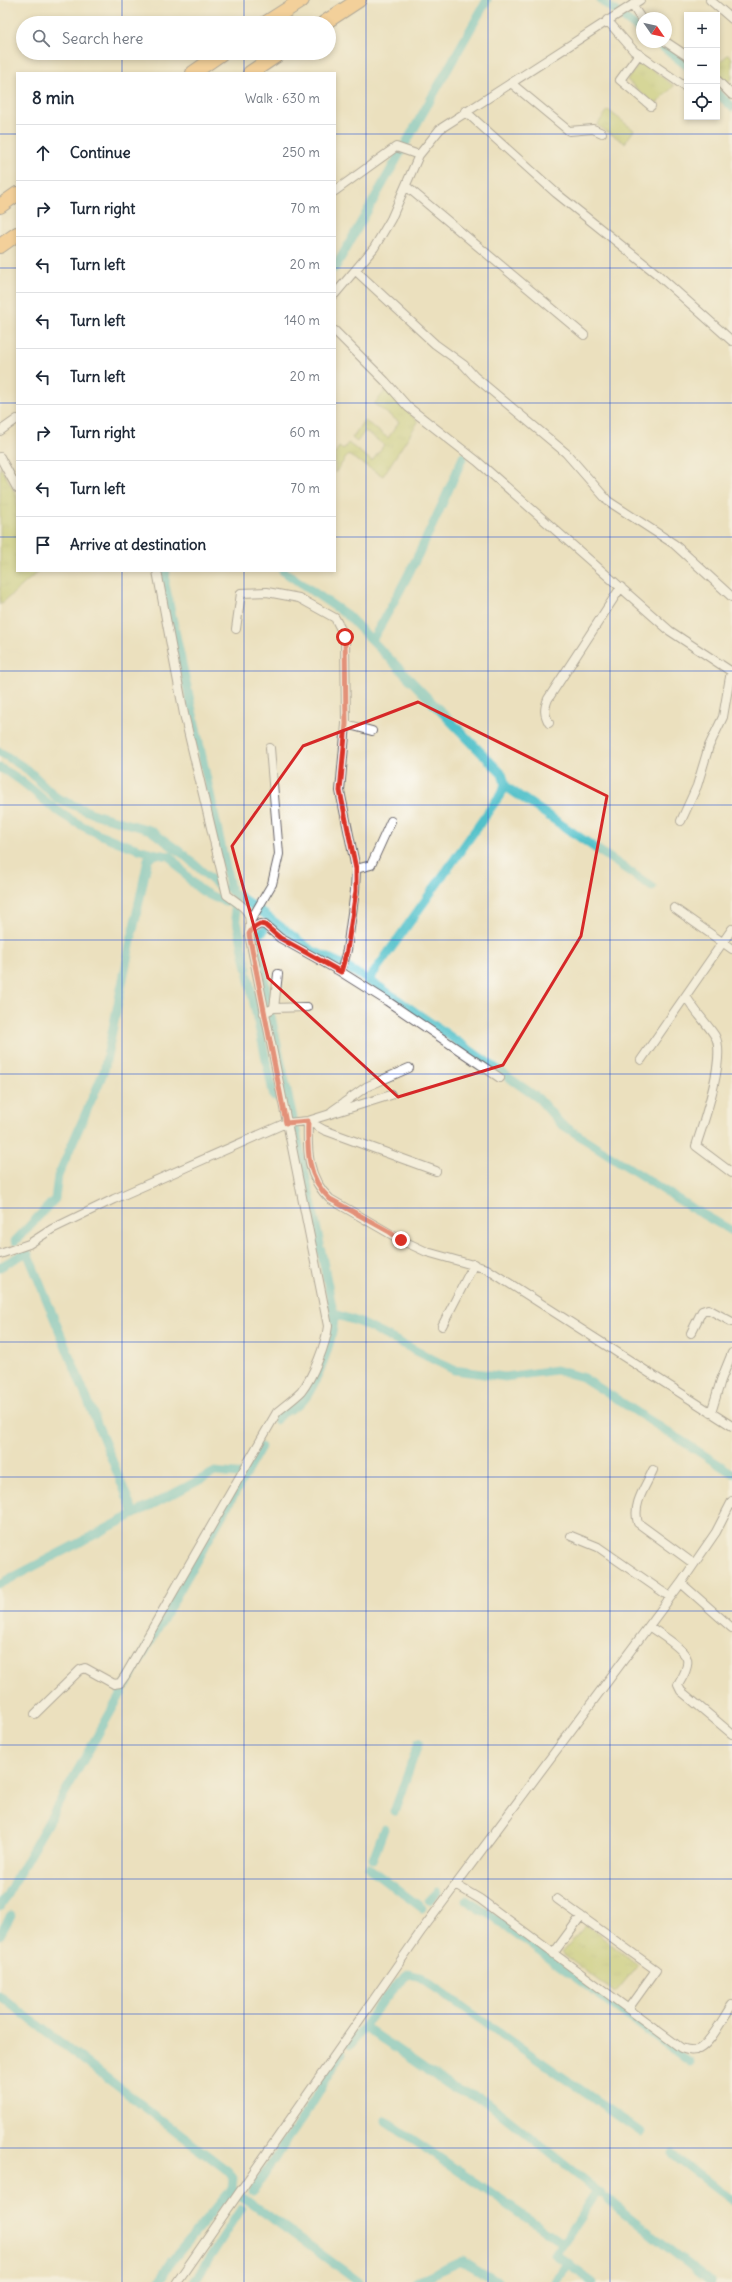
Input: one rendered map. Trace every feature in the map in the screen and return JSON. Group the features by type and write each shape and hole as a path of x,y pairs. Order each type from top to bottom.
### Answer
{"highway":[{"path":"277,16 302,0"},
{"path":"334,16 358,0"},
{"path":"194,72 212,60"},
{"path":"252,72 270,60"},
{"path":"0,206 16,195"},
{"path":"0,246 16,235"}],"street":[{"path":"336,293 374,248 388,225 419,155 440,129 465,111 640,0"},
{"path":"710,0 732,19"},
{"path":"632,5 637,12"},
{"path":"607,20 639,54 684,86"},
{"path":"672,46 684,54"},
{"path":"639,54 620,80 650,106"},
{"path":"511,83 569,130 593,128 602,133"},
{"path":"720,83 732,95"},
{"path":"465,111 556,194 657,274 732,341"},
{"path":"336,190 396,147 419,155"},
{"path":"406,186 584,336"},
{"path":"356,271 435,344 464,365 474,376 566,453 608,501 674,544 732,597"},
{"path":"336,332 385,380 408,407 477,461 670,631 731,672 723,717 709,746 697,786 681,821"},
{"path":"0,432 16,420"},
{"path":"0,457 16,486"},
{"path":"156,572 184,714 227,894 247,909 251,920"},
{"path":"550,722 545,717 544,708 548,699 621,587"},
{"path":"236,629 242,593 267,592 298,598 335,618 345,637 346,724 340,791 356,869 356,891 347,950 341,972"},
{"path":"346,724 372,731"},
{"path":"35,1714 80,1670 85,1668 114,1684 120,1683 277,1412 300,1392 307,1382 326,1338 328,1326 326,1311 286,1123 249,934 251,920 272,884 279,854 270,748"},
{"path":"356,869 371,865 391,821"},
{"path":"674,908 732,949"},
{"path":"249,934 253,928 260,924 265,925 280,938 341,972 500,1078"},
{"path":"641,1060 732,929"},
{"path":"274,1008 278,974"},
{"path":"686,996 698,1016 716,1037 718,1056 713,1088 696,1146 732,1173"},
{"path":"264,1013 274,1008 307,1007"},
{"path":"327,1116 366,1087 408,1068"},
{"path":"0,1254 29,1244 52,1229 114,1199 286,1123 308,1121 327,1116 391,1095"},
{"path":"308,1121 324,1130 436,1171"},
{"path":"308,1121 307,1143 312,1175 322,1192 330,1199 388,1231 401,1240 427,1252 474,1264 508,1281 732,1426"},
{"path":"442,1326 474,1264"},
{"path":"691,1333 702,1311 708,1308 732,1322"},
{"path":"711,1413 721,1380 732,1353"},
{"path":"653,1470 637,1503 635,1512 638,1523 694,1564"},
{"path":"177,2282 320,2074 456,1884 681,1583 716,1532 732,1501"},
{"path":"571,1536 598,1547 670,1597"},
{"path":"681,1583 732,1628"},
{"path":"649,1626 682,1650 687,1659 686,1670 678,1685 681,1691 732,1734"},
{"path":"456,1884 480,1899 681,2048 689,2051 699,2050 706,2043 732,2005"},
{"path":"557,1899 656,1970 628,2010"},
{"path":"553,1954 581,1916"}],"highlighted area":[{"path":"418,702 607,796 581,936 503,1065 398,1097 268,978 232,846 303,746"}],"green space":[{"path":"728,54 732,58 732,78 726,84 720,78 720,63"},
{"path":"641,61 674,86 655,105 627,80"},
{"path":"608,110 634,130 625,143 597,125"},
{"path":"386,390 418,422 383,476 348,455 336,472 336,452 339,447 343,450 348,443 372,461 384,445 365,431 357,442 352,438 364,420 388,438 399,422 374,404"},
{"path":"0,466 16,494 16,572 38,572 0,605"},
{"path":"586,1925 638,1965 615,1993 561,1953"}],"waterway":[{"path":"336,266 487,0"},
{"path":"601,0 636,27"},
{"path":"664,48 684,64"},
{"path":"720,96 732,107"},
{"path":"372,640 397,596 420,550 463,457"},
{"path":"166,572 165,584 231,891 256,908"},
{"path":"284,572 347,615 502,774 505,783 503,791 368,981"},
{"path":"0,752 28,770 57,798 94,814 150,830 183,854 222,889"},
{"path":"0,768 24,783 54,808 73,821 99,834 129,846 144,851 170,856 190,880 203,892 221,900 233,903 247,968"},
{"path":"505,786 652,887"},
{"path":"133,931 148,859 156,854"},
{"path":"259,910 311,950 340,963"},
{"path":"264,930 257,935 269,1008"},
{"path":"96,1090 104,1071 132,936"},
{"path":"346,967 378,986 538,1098 561,1124 690,1207 732,1231"},
{"path":"248,976 274,1097"},
{"path":"271,1016 293,1118"},
{"path":"15,1241 55,1199 58,1176 94,1094"},
{"path":"295,1127 320,1244"},
{"path":"321,1250 332,1306"},
{"path":"0,1267 27,1252 134,1514"},
{"path":"276,1420 281,1414 301,1403 313,1386 329,1345 334,1320 333,1311"},
{"path":"334,1314 359,1322 454,1370 505,1377 556,1370 582,1377 732,1473"},
{"path":"0,1907 261,1447"},
{"path":"0,1584 215,1472 246,1475"},
{"path":"394,1812 419,1742"},
{"path":"373,1859 384,1829"},
{"path":"369,1868 422,1908"},
{"path":"429,1900 437,1892"},
{"path":"466,1900 499,1921 690,2062"},
{"path":"0,1935 11,1915"},
{"path":"350,2044 392,1989 400,1981 409,1974 420,1977 641,2132"},
{"path":"0,1996 228,2171 233,2178 232,2189 169,2264 159,2282"},
{"path":"365,2027 451,2087 484,2100 601,2194"},
{"path":"309,2108 342,2053"},
{"path":"273,2161 306,2113"},
{"path":"386,2121 563,2243"},
{"path":"672,2154 732,2200"},
{"path":"253,2191 270,2165"},
{"path":"232,2189 359,2282"},
{"path":"592,2282 555,2255 597,2192"},
{"path":"607,2199 711,2282"},
{"path":"194,2282 241,2209"},
{"path":"416,2282 462,2261 498,2282"},
{"path":"556,2282 568,2263"}],"route":[{"path":"345,637 346,724 340,791 356,869 356,891 347,950 341,972 280,938 265,925 260,924 253,928 249,934 286,1123 308,1121 307,1143 312,1175 322,1192 330,1199 388,1231 401,1240"}]}
